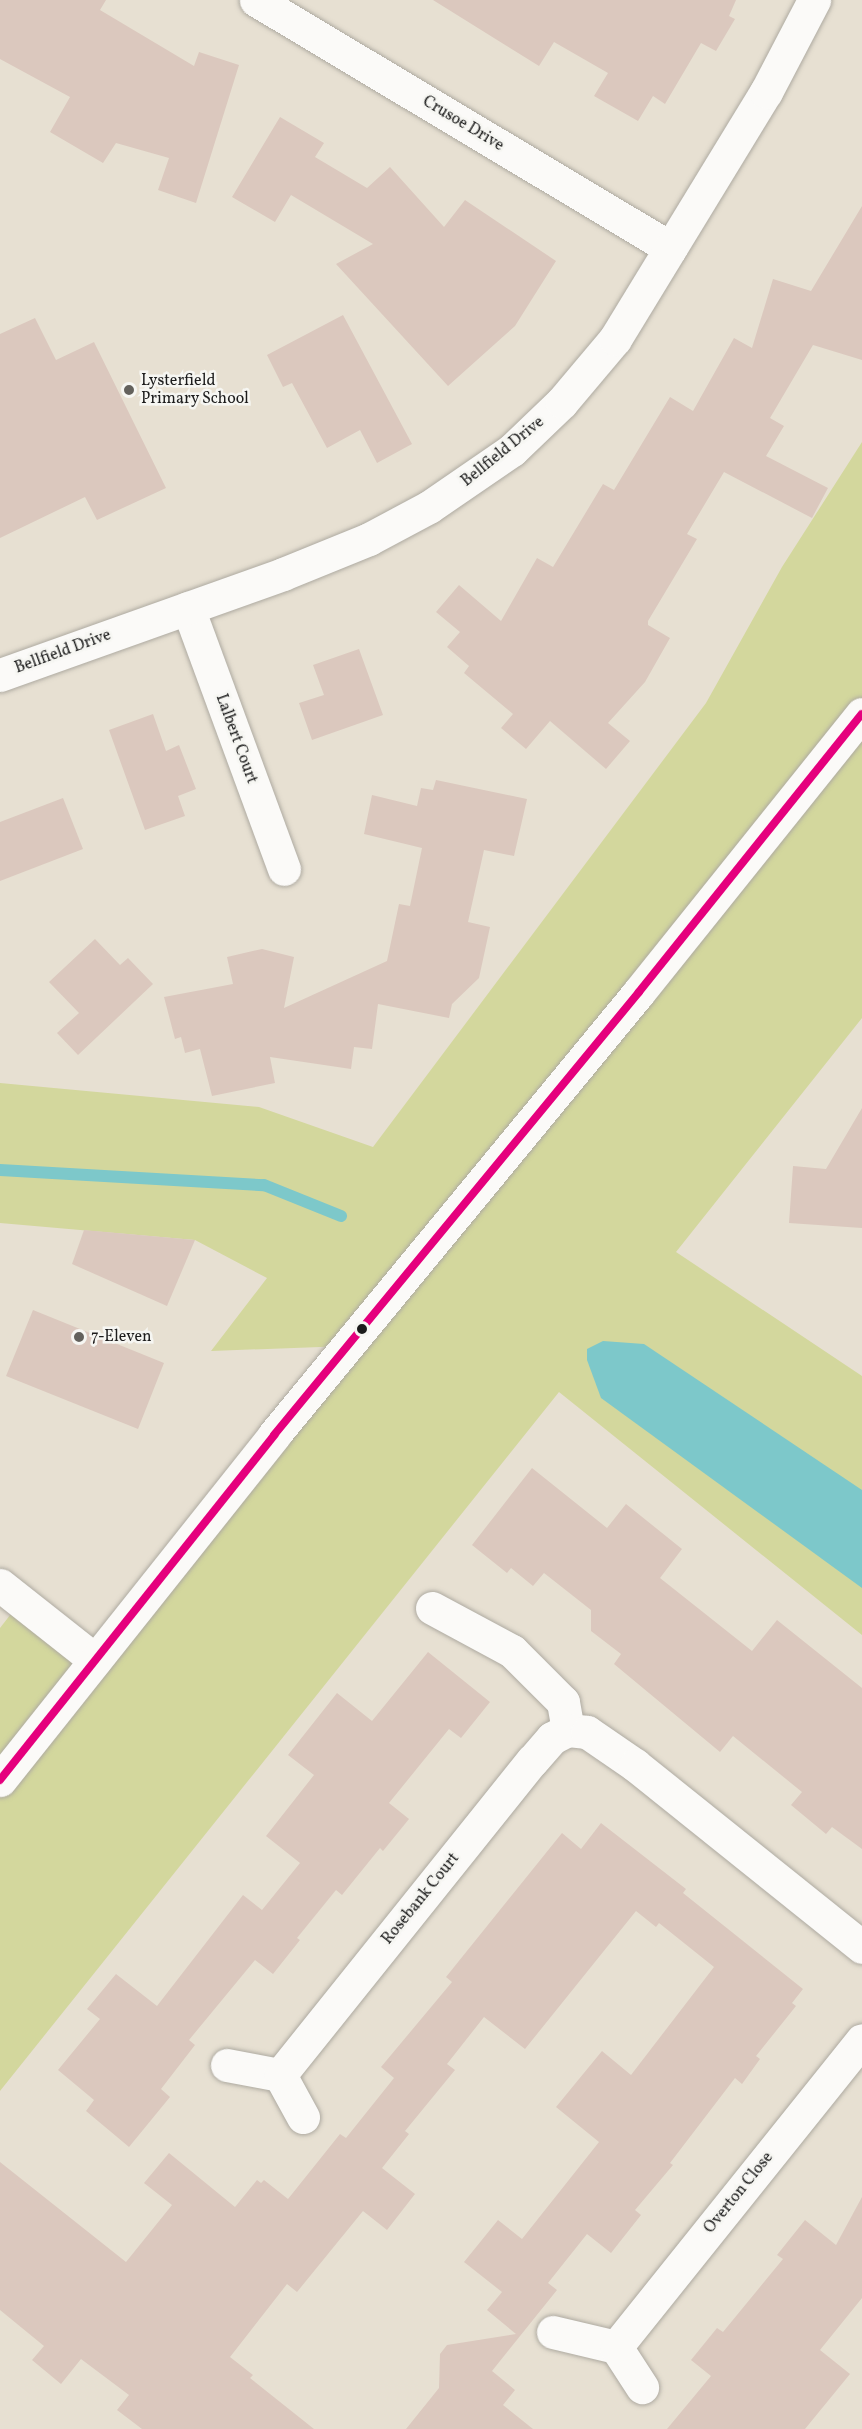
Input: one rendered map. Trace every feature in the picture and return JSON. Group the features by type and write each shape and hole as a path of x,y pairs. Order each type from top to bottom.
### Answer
{"street":[{"name":"Crusoe Drive","path":"256,0 671,248"},
{"name":"Bellfield Drive","path":"0,675 283,574 369,539 429,507 485,470 538,426 615,339 766,92 814,0"},
{"name":"Lalbert Court","path":"188,608 284,869"},
{"path":"0,1780 274,1435 639,992 862,714"},
{"path":"0,1585 95,1660"},
{"path":"432,1608 512,1651 563,1702 568,1730 587,1732 635,1765 862,1947"},
{"name":"Rosebank Court","path":"280,2075 532,1761 552,1738 568,1730"},
{"name":"Overton Close","path":"616,2347 862,2040"},
{"path":"227,2065 280,2075 303,2117"},
{"path":"553,2332 616,2347 642,2387"}],"green space":[{"path":"862,442 862,1018 676,1252 862,1376 862,1635 559,1392 0,2091 0,1628 21,1601 95,1660 347,1346 211,1351 267,1278 195,1240 0,1223 0,1083 259,1107 373,1147 706,703 782,567"}],"water":[{"path":"603,1341 644,1344 862,1490 862,1588 601,1398 587,1360 587,1349"}],"building":[{"path":"0,0 106,0 100,10 194,66 199,52 239,65 196,203 158,190 169,158 116,143 103,163 50,132 70,97 0,59"},
{"path":"433,0 736,0 729,16 735,19 716,51 701,43 665,104 653,96 638,121 594,96 608,73 554,42 539,66"},
{"path":"280,117 324,143 315,157 367,188 390,167 444,227 465,200 556,261 515,326 448,386 336,264 373,244 291,195 275,222 232,197"},
{"path":"862,206 862,360 813,345 770,418 784,426 766,456 828,488 812,518 724,472 687,534 697,539 648,621 648,625 670,638 645,682 608,723 630,741 606,769 550,721 526,749 501,728 513,714 464,673 469,666 447,647 460,632 436,612 459,585 501,621 537,558 553,567 603,484 614,490 670,397 693,411 734,338 752,348 773,279 811,291"},
{"path":"343,315 412,444 377,463 360,430 327,448 292,383 283,387 267,355"},
{"path":"35,318 56,360 94,342 166,488 97,520 85,497 0,538 0,334"},
{"path":"359,649 383,715 312,740 299,703 324,695 313,665"},
{"path":"153,714 166,751 179,745 196,789 178,796 185,816 145,830 109,730"},
{"path":"436,780 527,799 514,856 484,850 468,922 490,927 479,978 452,1004 449,1018 378,1004 372,1049 354,1047 351,1069 270,1057 275,1083 212,1096 200,1049 185,1053 181,1037 175,1039 164,997 233,984 227,957 262,949 294,957 284,1008 387,961 399,904 410,906 422,848 364,834 372,795 417,806 421,788 433,790"},
{"path":"63,798 83,849 0,881 0,822"},
{"path":"95,939 120,965 128,958 153,984 78,1055 57,1033 79,1013 49,982"},
{"path":"862,1108 862,1228 789,1223 793,1166 826,1169"},
{"path":"84,1230 195,1240 167,1306 72,1264"},
{"path":"33,1310 164,1363 138,1429 6,1376"},
{"path":"532,1468 607,1528 626,1504 682,1549 660,1578 752,1651 777,1620 862,1688 862,1849 832,1827 826,1834 791,1805 802,1792 733,1736 720,1752 614,1664 621,1654 591,1631 591,1610 544,1573 533,1586 511,1568 507,1573 472,1545"},
{"path":"428,1652 490,1702 461,1738 449,1729 389,1803 409,1819 383,1851 380,1848 342,1895 336,1890 297,1938 300,1940 273,1974 255,1960 189,2040 195,2045 161,2089 170,2097 129,2147 86,2111 94,2100 58,2070 100,2019 87,2009 116,1974 157,2006 243,1895 262,1910 300,1863 266,1836 314,1775 288,1755 337,1693 372,1721"},
{"path":"601,1823 686,1889 683,1893 803,1989 792,2003 796,2006 756,2056 760,2059 742,2084 735,2078 670,2163 673,2165 635,2210 641,2215 611,2253 587,2234 548,2283 557,2290 492,2371 515,2390 503,2405 533,2429 406,2429 439,2388 440,2354 447,2345 516,2334 487,2310 502,2292 464,2262 498,2220 522,2239 599,2142 556,2107 602,2051 631,2075 714,1967 659,1923 656,1927 636,1911 525,2049 484,2017 447,2064 455,2070 405,2131 409,2134 382,2168 415,2194 387,2230 363,2211 297,2292 287,2284 230,2357 253,2375 250,2378 314,2429 142,2429 117,2410 129,2395 81,2359 61,2384 32,2360 44,2346 0,2310 0,2162 126,2262 172,2205 144,2183 169,2153 235,2207 257,2180 261,2183 264,2180 288,2199 340,2134 346,2138 394,2078 381,2067 452,1982 446,1977 562,1833 581,1849"},
{"path":"862,2197 862,2298 820,2350 850,2374 805,2429 667,2429 711,2376 691,2360 717,2328 723,2332 783,2259 777,2255 805,2220 836,2245"}],"waterway":[{"path":"0,1170 264,1185 341,1216"}],"transit line":[{"path":"0,1780 274,1435 639,992 862,714"}],"place":[{"name":"Lysterfield Primary School","path":"129,390"},
{"name":"7-Eleven","path":"79,1337"}]}
